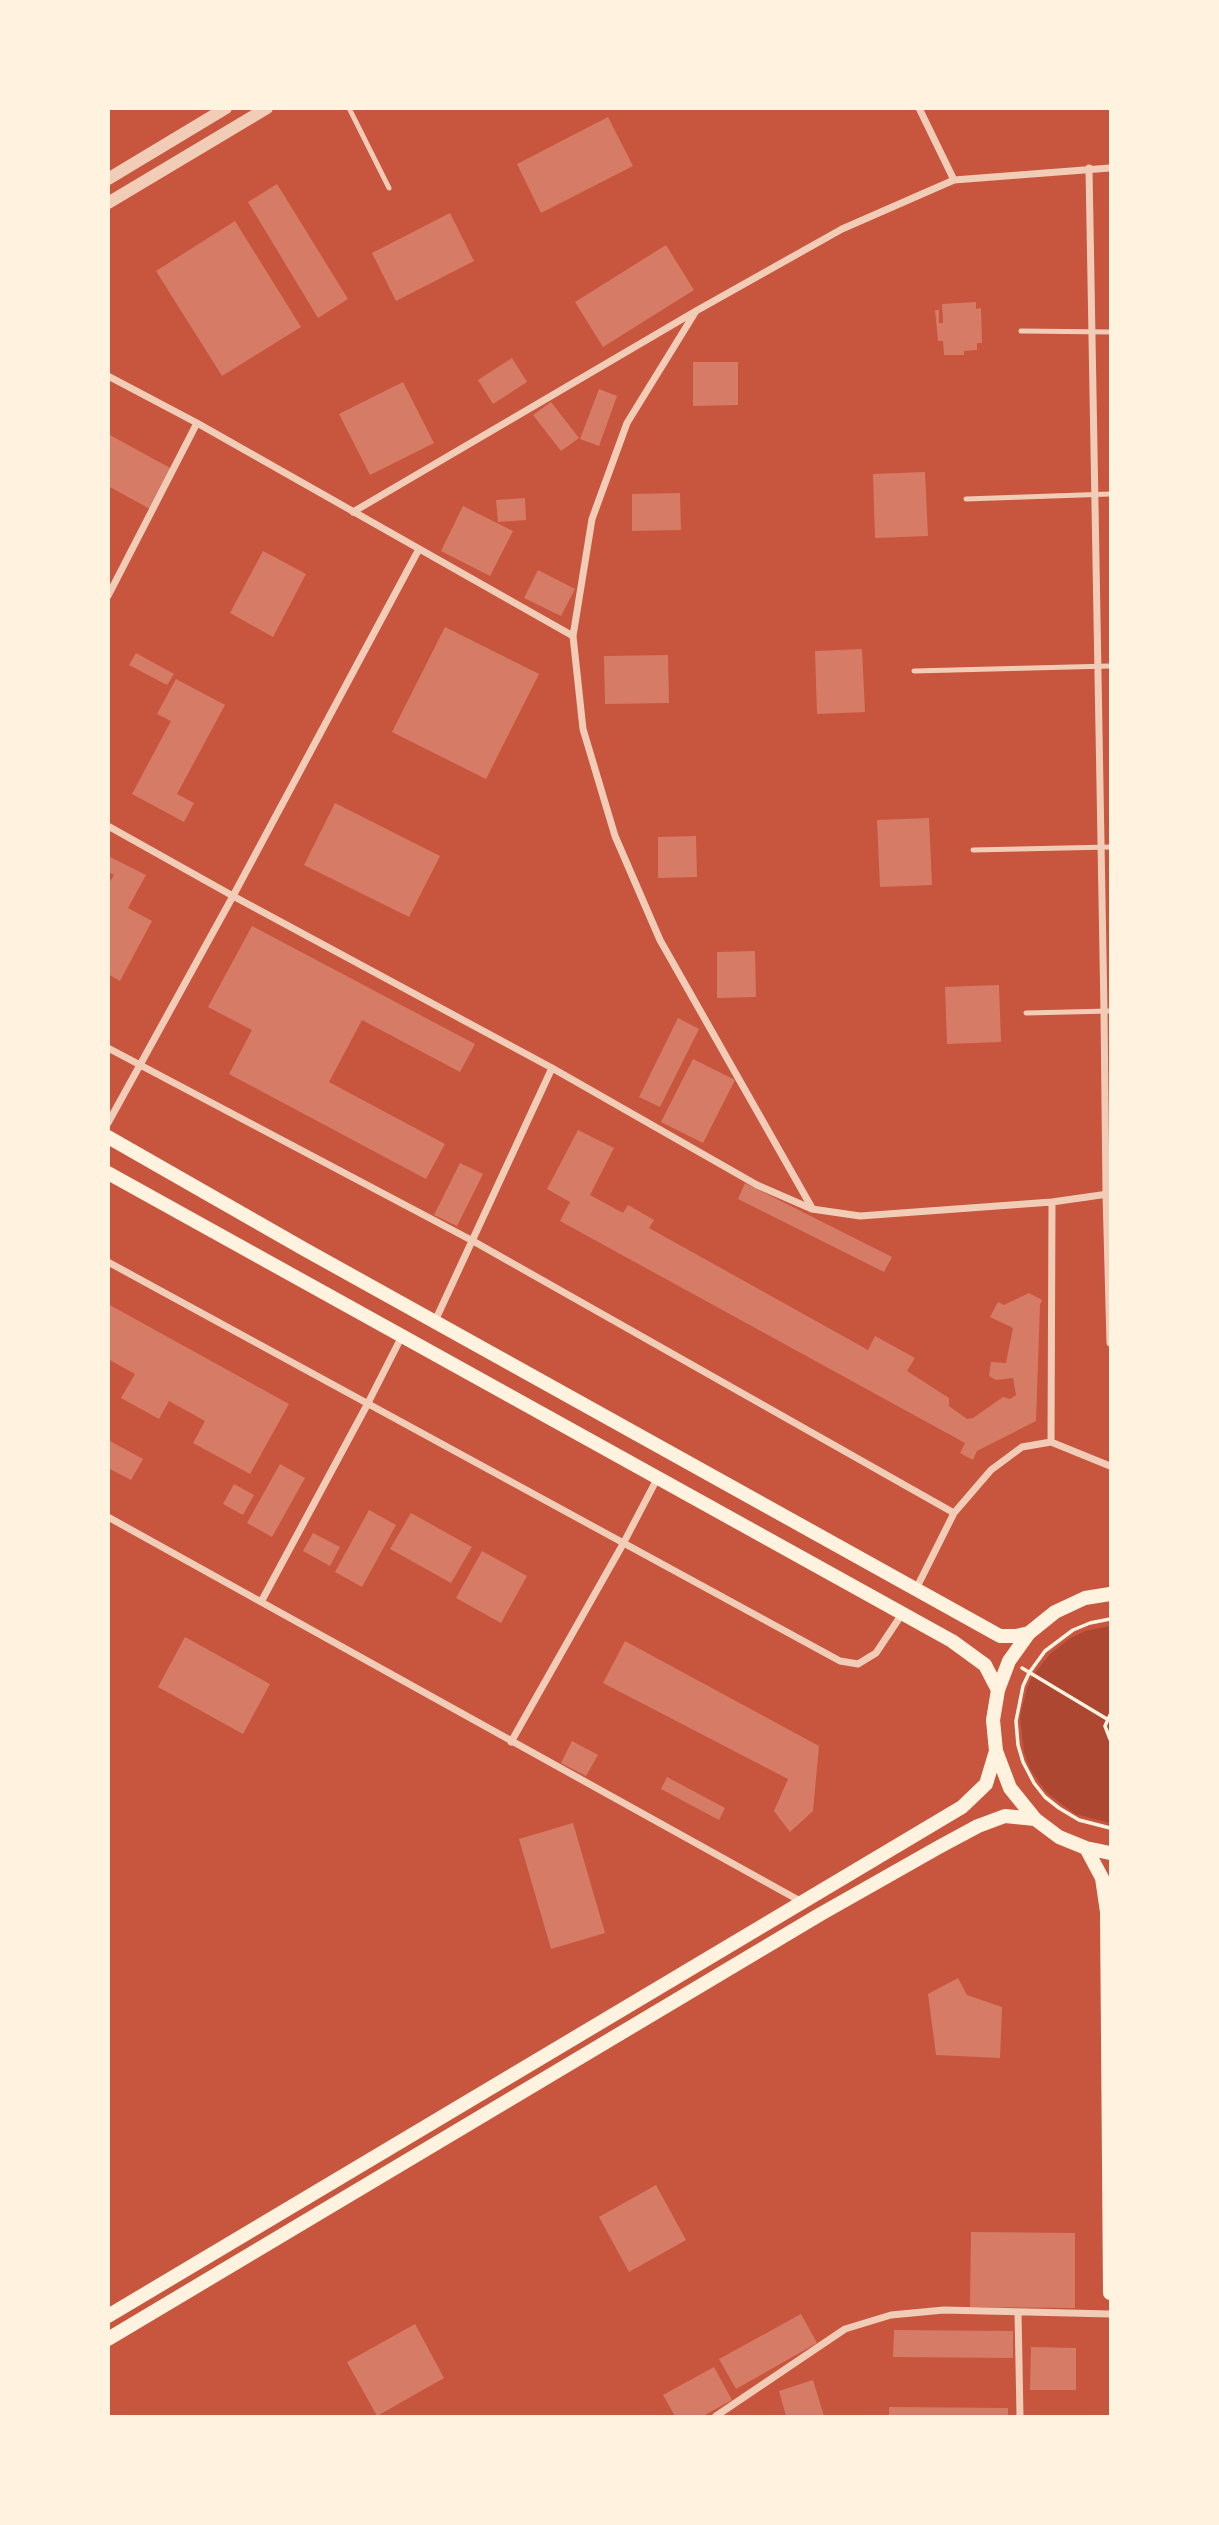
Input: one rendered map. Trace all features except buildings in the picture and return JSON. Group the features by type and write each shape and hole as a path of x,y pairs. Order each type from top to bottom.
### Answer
{"main road":[{"path":"108,1137 706,1474 1000,1636 1029,1633"},
{"path":"108,1173 953,1641 985,1665 998,1690"},
{"path":"1111,1594 1085,1598 1055,1612 1029,1633 1009,1661 998,1690 993,1720 996,1751 1010,1788 1035,1819 1059,1837 1086,1849 1111,1853"},
{"path":"108,2316 962,1807 986,1784 996,1751"},
{"path":"108,2339 807,1922 939,1847 978,1826 1005,1816 1035,1819"},
{"path":"1086,1849 1102,1878 1107,1912 1111,2293"}],"street":[{"path":"108,179 226,108"},
{"path":"108,203 267,108"},
{"path":"919,108 954,180"},
{"path":"353,512 696,311 842,229 954,180 1111,167"},
{"path":"1089,169 1098,667 1106,847 1111,1343"},
{"path":"696,311 627,423 592,519 573,636 583,729 615,836 660,940 812,1209"},
{"path":"108,376 197,423 573,636"},
{"path":"108,596 197,423"},
{"path":"108,1123 419,549"},
{"path":"108,826 552,1068 757,1185 812,1209 860,1216 1052,1202 1108,1194"},
{"path":"108,1048 473,1241 954,1513"},
{"path":"435,1321 552,1068"},
{"path":"1051,1442 1052,1202"},
{"path":"108,1262 840,1661 858,1664 876,1653 902,1614"},
{"path":"261,1602 368,1405 402,1335"},
{"path":"915,1589 954,1513 992,1470 1022,1447 1051,1442 1111,1466"},
{"path":"512,1742 658,1477"},
{"path":"108,1517 802,1902"},
{"path":"716,2417 845,2329 891,2315 944,2310 1111,2314"},
{"path":"1018,2312 1020,2417"}],"lane":[{"path":"349,108 389,188"},
{"path":"1021,331 1111,332"},
{"path":"966,499 1111,494"},
{"path":"914,671 1111,666"},
{"path":"973,850 1106,847"},
{"path":"1026,1013 1107,1011"}],"path":[{"path":"1111,1619 1090,1623 1068,1633 1045,1651 1029,1673 1021,1692 1016,1721 1019,1751 1028,1773 1045,1797 1063,1812 1085,1822 1111,1828"},
{"path":"1009,1661 1109,1717 1105,1726 1111,1739"}],"shaded area":[{"path":"1110,1626 1110,1823 1075,1814 1047,1793 1030,1769 1024,1752 1020,1717 1033,1675 1050,1654 1069,1639 1085,1631"}]}
